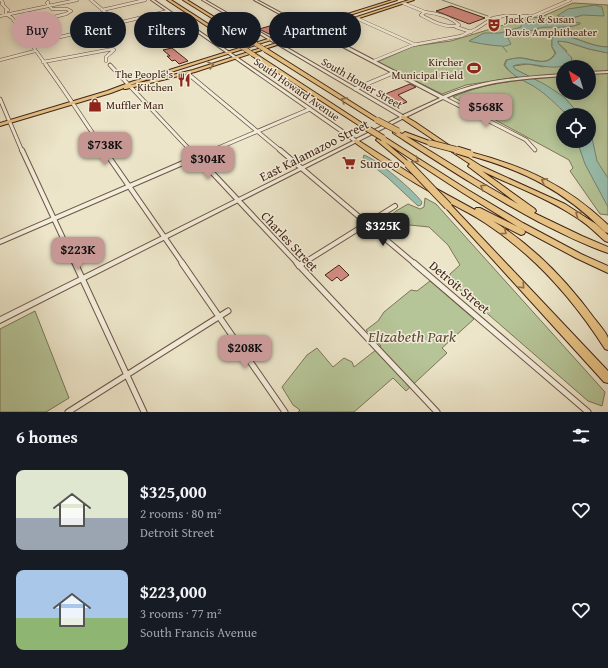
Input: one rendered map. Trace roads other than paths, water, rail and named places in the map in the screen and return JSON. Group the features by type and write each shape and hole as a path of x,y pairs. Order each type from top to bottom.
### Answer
{"highway":[{"path":"185,0 396,131 516,208 558,229 607,249"},
{"path":"171,1 381,139 508,219 590,262"},
{"path":"403,117 478,166 565,206 588,222 608,239"},
{"path":"396,131 430,143 514,167 552,184 581,204 608,230"},
{"path":"381,139 408,164 448,206 608,378"},
{"path":"356,141 394,167 494,225 539,261 557,279 577,303 608,346"},
{"path":"442,142 482,175 525,207 555,225 607,249"},
{"path":"422,183 545,244 608,270"}],"main road":[{"path":"361,16 387,8 399,2 403,3 412,0"},
{"path":"357,12 388,2 394,2"},
{"path":"387,8 394,2"},
{"path":"130,86 172,70 269,39"},
{"path":"0,125 72,102 130,86 194,71 269,46"},
{"path":"187,73 186,70 194,63"},
{"path":"189,66 188,69 194,71"},
{"path":"172,77 179,74 182,67"},
{"path":"172,70 178,70 179,74"}],"street":[{"path":"2,0 3,3 1,4 11,14"},
{"path":"0,16 76,0"},
{"path":"91,0 104,12"},
{"path":"102,10 144,0"},
{"name":"South Howard Avenue","path":"152,0 356,141"},
{"name":"South Homer Street","path":"203,0 269,38"},
{"path":"255,0 278,12"},
{"path":"374,61 416,45 447,40 473,31 493,18 537,15 570,0"},
{"path":"47,1 55,7 54,9"},
{"path":"47,1 49,6 54,9 67,9 71,11 62,15"},
{"path":"399,2 422,16 447,26 473,31"},
{"path":"403,3 456,22 459,25 473,31"},
{"path":"6,10 5,12 12,18"},
{"path":"126,21 168,11"},
{"path":"421,14 425,12"},
{"path":"361,20 416,45"},
{"path":"455,27 459,25"},
{"path":"33,48 72,102 75,109 285,412"},
{"name":"South Homer Street","path":"285,48 403,117"},
{"path":"348,48 526,140 535,150"},
{"path":"43,62 113,49 114,50 106,57 106,61"},
{"path":"0,60 35,51"},
{"name":"Charles Street","path":"110,65 437,412"},
{"path":"355,89 395,72"},
{"path":"596,73 608,72"},
{"name":"Detroit Street","path":"187,73 367,223 588,412"},
{"name":"East Kalamazoo Street","path":"0,320 403,117 444,98 469,88 513,79 556,76"},
{"path":"0,99 9,122 144,412"},
{"path":"0,242 310,109"},
{"path":"299,266 395,206"},
{"path":"68,412 228,311"}],"waterway":[{"path":"442,0 488,16"},
{"path":"503,47 507,52"}],"place":[{"name":"Jack C. & Susan Davis Amphitheater","path":"494,25"},
{"name":"Kircher Municipal Field","path":"474,68"},
{"name":"The People's Kitchen","path":"184,80"},
{"name":"Muffler Man","path":"95,105"},
{"name":"Sunoco","path":"349,163"}],"park label":[{"name":"Elizabeth Park","path":"412,336"}]}
